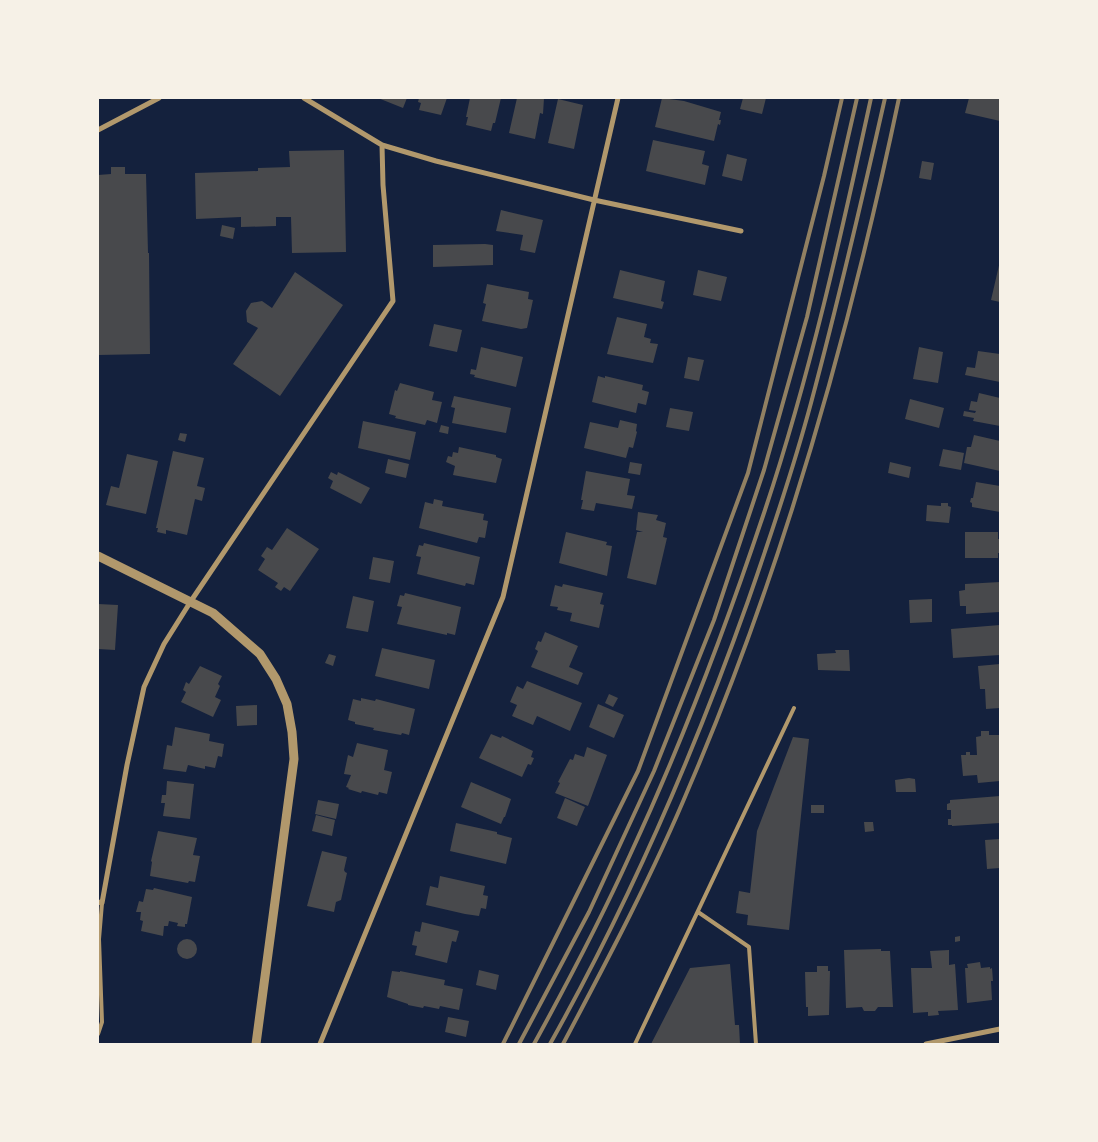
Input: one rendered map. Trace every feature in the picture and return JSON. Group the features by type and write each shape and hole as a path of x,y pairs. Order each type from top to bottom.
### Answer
{"street":[{"path":"98,130 159,98"},
{"path":"304,98 382,145 436,161 594,200 741,231"},
{"path":"320,1044 503,597 618,98"},
{"path":"100,903 144,688 164,644 393,301 383,185 382,145"},
{"path":"98,556 213,613 260,654 276,679 286,704 292,732 294,759 256,1044"},
{"path":"926,1044 1000,1029"}],"lane":[{"path":"635,1044 794,708"},
{"path":"98,1034 102,1022 99,939 100,903"},
{"path":"698,912 749,947 756,1044"}],"building":[{"path":"378,98 407,98 403,108"},
{"path":"419,98 447,98 441,115 419,110 421,103 418,102"},
{"path":"470,98 501,98 495,123 493,123 491,131 466,125"},
{"path":"517,98 544,98 543,114 540,113 535,139 509,133"},
{"path":"662,98 684,101 721,112 720,125 718,124 714,141 655,127"},
{"path":"743,98 766,98 762,114 740,109"},
{"path":"969,98 1000,98 1000,121 965,113"},
{"path":"558,99 583,105 574,149 548,143"},
{"path":"653,140 705,151 702,164 709,166 705,185 646,171"},
{"path":"344,150 346,252 292,253 291,217 276,217 276,226 241,227 241,217 196,219 195,173 258,171 258,168 290,167 289,151"},
{"path":"727,154 747,159 742,181 722,176"},
{"path":"922,161 934,163 931,180 919,178"},
{"path":"111,167 125,167 125,174 146,174 150,354 98,355 98,175 111,174"},
{"path":"501,210 543,220 535,253 520,250 523,235 496,231"},
{"path":"222,225 235,228 233,239 220,236"},
{"path":"433,245 493,245 493,265 433,267"},
{"path":"1000,261 1000,302 991,300"},
{"path":"620,270 665,281 661,301 664,302 662,309 613,298"},
{"path":"698,270 727,277 721,301 693,295"},
{"path":"295,272 343,305 280,396 233,364 258,328 247,322 246,311 251,303 262,301 272,308"},
{"path":"487,284 529,292 528,299 533,300 527,328 521,329 482,321 486,304 483,303"},
{"path":"617,317 647,324 644,337 651,339 650,343 658,344 653,363 607,354"},
{"path":"434,324 462,330 457,352 429,346"},
{"path":"481,347 523,357 516,387 474,377 475,375 470,374 471,369 476,370"},
{"path":"919,347 943,352 938,383 913,379"},
{"path":"978,351 1000,354 1000,382 965,375 967,367 975,368"},
{"path":"688,357 704,360 699,381 684,378"},
{"path":"598,376 643,385 642,390 649,392 646,405 638,403 636,413 592,402"},
{"path":"400,383 434,392 432,400 442,402 437,423 427,420 425,425 395,418 396,416 389,414 395,390 397,391"},
{"path":"979,393 1000,398 1000,426 973,421 974,418 963,416 964,411 975,413 976,411 969,410 971,401 977,402"},
{"path":"454,396 511,408 506,433 452,423 455,408 451,407"},
{"path":"910,399 944,408 939,428 905,419"},
{"path":"670,408 693,412 689,431 666,427"},
{"path":"620,420 637,424 633,448 629,447 626,458 584,448 590,422 618,428"},
{"path":"363,421 416,432 410,460 358,448"},
{"path":"441,425 449,427 448,434 439,432"},
{"path":"180,433 187,434 185,442 178,440"},
{"path":"974,435 1000,441 1000,471 964,463 967,447 971,447"},
{"path":"459,447 496,455 496,457 502,459 496,483 453,475 455,466 446,462 448,456 452,457 453,452 458,453"},
{"path":"943,449 964,453 961,470 939,466"},
{"path":"173,451 204,458 197,486 205,488 202,501 195,499 187,535 166,530 166,534 157,532 158,528 156,528"},
{"path":"127,454 158,461 146,514 106,505 111,486 119,488"},
{"path":"388,459 409,464 406,478 385,473"},
{"path":"630,462 642,464 640,475 628,473"},
{"path":"890,462 911,467 909,478 888,473"},
{"path":"586,471 630,479 627,495 635,496 632,509 596,503 594,511 581,509"},
{"path":"331,472 337,475 338,472 370,488 361,504 330,488 333,481 328,478"},
{"path":"976,482 1000,486 1000,512 972,507 970,502 971,498 973,498"},
{"path":"434,499 443,501 442,506 484,514 483,520 488,521 485,538 479,537 477,543 419,528 425,502 433,504"},
{"path":"941,503 948,503 948,506 951,507 949,523 926,521 927,505 941,506"},
{"path":"638,512 658,515 656,520 666,523 663,537 667,538 656,585 627,578 637,532 643,532 636,530"},
{"path":"287,528 319,549 290,591 284,587 281,591 275,587 278,583 258,570 265,559 261,556 267,547 272,550"},
{"path":"566,532 607,542 606,545 612,546 607,576 559,563"},
{"path":"965,532 998,532 1000,553 998,553 998,558 965,558"},
{"path":"424,543 480,557 474,585 466,583 465,586 417,574 421,557 416,556 419,545 423,546"},
{"path":"373,557 394,561 390,583 369,579"},
{"path":"1000,582 1000,612 966,614 966,606 960,606 959,591 965,590 965,584"},
{"path":"563,584 603,593 600,604 604,605 599,628 570,621 572,613 557,610 558,607 550,606 555,585 562,587"},
{"path":"405,593 461,607 455,635 397,624 402,607 397,606 400,595 404,596"},
{"path":"353,596 374,601 368,632 346,628"},
{"path":"932,599 932,622 910,623 909,600"},
{"path":"98,604 118,605 115,650 98,649"},
{"path":"1000,625 1000,655 953,658 951,629"},
{"path":"545,632 578,646 569,667 583,673 578,685 531,667 538,651 535,649 538,641 541,642"},
{"path":"382,648 435,660 429,689 375,676"},
{"path":"835,650 849,650 850,671 818,670 817,654 836,653"},
{"path":"329,654 336,656 333,666 325,663"},
{"path":"1000,664 1000,708 986,709 985,689 980,689 978,666"},
{"path":"200,666 222,676 215,697 221,700 213,717 181,702 186,692 183,690 186,682 189,684"},
{"path":"527,681 582,703 570,731 537,716 533,725 512,716 517,705 510,702 517,686 523,689"},
{"path":"609,694 618,698 613,707 605,703"},
{"path":"361,698 375,701 376,699 415,709 409,735 373,730 374,728 355,724 355,722 348,720 353,699 361,701"},
{"path":"598,704 624,715 614,738 589,727"},
{"path":"257,705 257,725 237,726 236,706"},
{"path":"175,727 210,734 209,741 224,744 222,757 218,756 215,768 205,766 205,769 188,765 186,772 163,769 167,745 172,746"},
{"path":"981,731 989,731 989,735 1000,735 1000,781 978,783 977,775 963,776 961,755 966,755 966,752 970,752 970,755 977,755 976,737 981,736"},
{"path":"491,734 501,738 502,736 533,751 531,757 534,758 531,765 528,764 522,777 479,758"},
{"path":"793,737 809,739 789,930 747,925 748,915 736,913 739,891 750,893 757,831"},
{"path":"357,743 388,750 384,770 392,772 387,794 379,792 378,795 362,791 361,793 346,787 351,775 344,774 348,755 353,757"},
{"path":"587,747 607,755 588,806 555,793 560,783 558,782 570,759 573,760 575,754 584,757"},
{"path":"915,779 916,792 896,792 895,780"},
{"path":"167,781 194,784 190,819 163,816 165,803 161,803 162,795 166,795"},
{"path":"471,782 511,799 501,824 461,807"},
{"path":"1000,796 1000,823 948,825 948,819 951,819 951,810 947,810 947,804 950,803 950,800"},
{"path":"565,798 585,807 577,826 557,818"},
{"path":"318,800 339,804 336,819 315,814"},
{"path":"811,805 824,805 824,813 811,813"},
{"path":"316,815 335,820 332,836 312,831"},
{"path":"864,822 873,822 874,831 865,832"},
{"path":"456,823 497,832 497,834 512,838 506,864 450,851"},
{"path":"158,831 197,838 193,855 200,856 195,882 189,881 188,883 150,876 151,861"},
{"path":"1000,839 1000,868 987,869 985,840"},
{"path":"322,851 347,857 344,870 347,873 341,900 336,902 334,912 307,906"},
{"path":"440,876 485,886 483,895 488,896 486,909 481,908 479,916 426,905 430,886 438,888"},
{"path":"154,888 192,897 185,927 177,926 178,923 169,921 168,926 164,926 163,936 141,931 143,921 140,920 141,912 136,912 139,901 143,902 146,889 153,890"},
{"path":"422,922 459,931 456,942 452,941 447,963 415,955 417,946 412,945 415,931 420,932"},
{"path":"960,936 960,941 955,942 955,937"},
{"path":"183,939 191,939 197,945 197,953 191,959 183,959 177,953 177,945"},
{"path":"881,949 881,951 890,951 893,1007 878,1007 875,1011 864,1011 862,1007 846,1008 844,950"},
{"path":"949,950 949,965 955,964 958,1010 938,1011 939,1015 928,1016 928,1012 913,1013 911,968 932,968 930,951"},
{"path":"980,962 981,968 992,968 992,1000 967,1003 965,968 968,968 967,964"},
{"path":"730,964 735,1025 739,1025 740,1044 651,1044 690,968"},
{"path":"817,966 828,966 828,971 830,971 829,1015 808,1016 805,972 817,972"},
{"path":"479,970 499,975 496,990 476,985"},
{"path":"392,971 445,980 444,985 463,989 459,1010 440,1006 439,1009 424,1006 423,1008 408,1005 387,997"},
{"path":"448,1017 469,1021 466,1037 445,1032"}],"railway":[{"path":"503,1044 638,771 748,473 824,176 842,98"},
{"path":"519,1044 589,912 654,771 714,620 764,470 807,317 857,98"},
{"path":"534,1044 596,927 649,813 735,598 781,459 810,357 871,98"},
{"path":"550,1044 607,937 658,827 705,715 748,601 797,453 811,403 850,251 885,98"},
{"path":"563,1044 630,916 676,818 724,702 755,618 785,533 836,360 859,273 899,98"}]}
